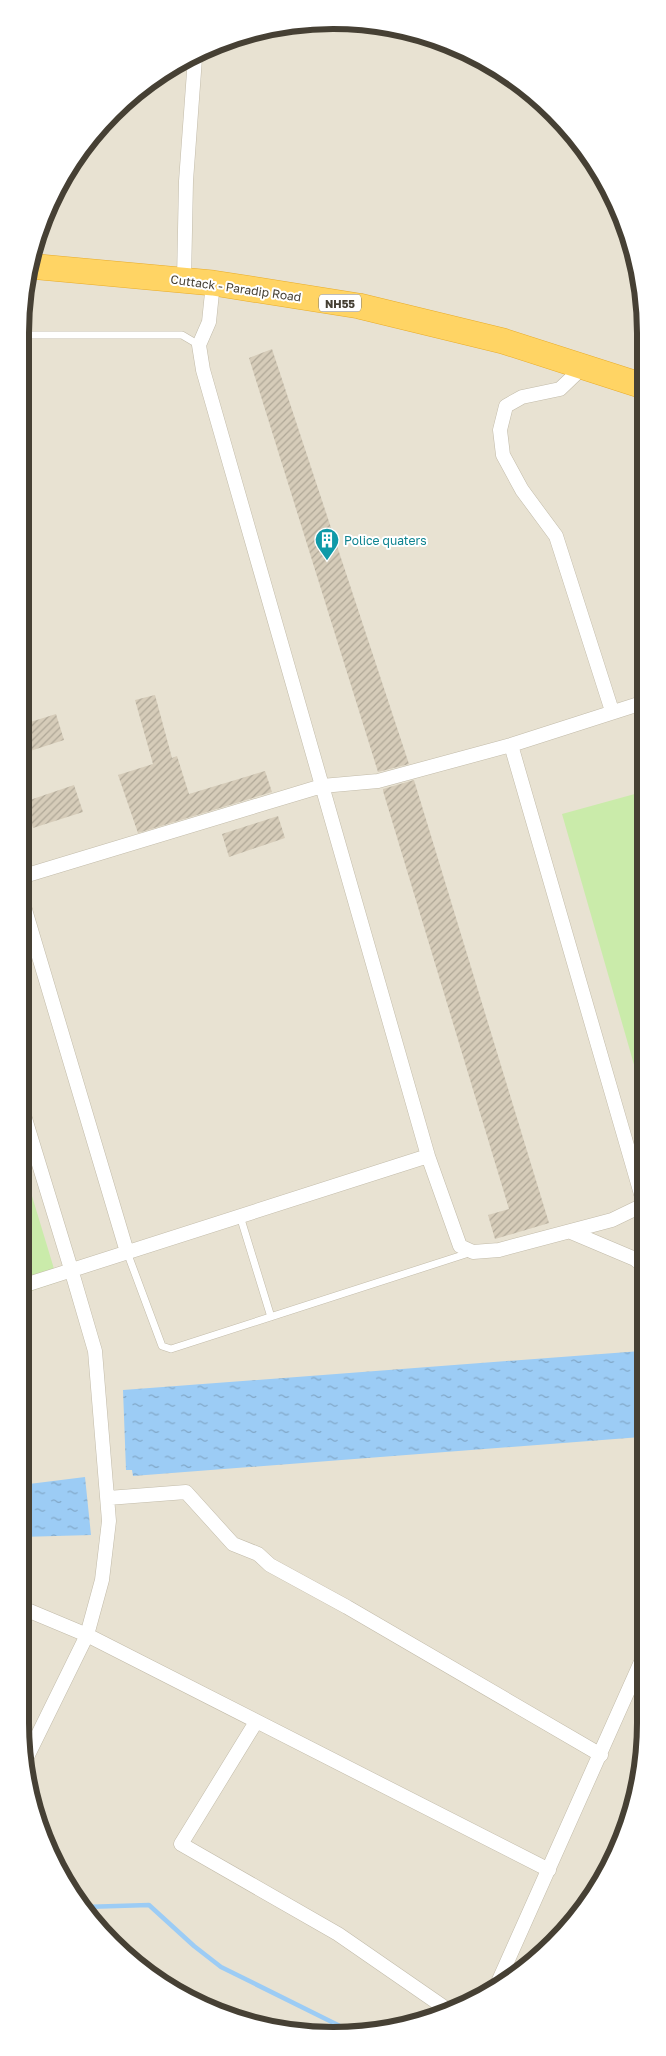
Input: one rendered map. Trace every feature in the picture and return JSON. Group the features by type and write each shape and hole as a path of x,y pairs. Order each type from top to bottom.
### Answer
{"highway":[{"name":"Cuttack - Paradip Road","path":"36,267 213,283 359,306 503,341 637,384"}],"street":[{"path":"184,280 186,181 195,62"},
{"path":"213,283 209,322 200,345 203,370 428,1156 460,1246 473,1252 499,1250 612,1220 637,1208"},
{"path":"584,366 560,389 522,398 506,406 500,430 503,455 507,466 556,536 612,711"},
{"path":"29,874 322,786 378,781 511,745 637,704"},
{"path":"511,745 637,1180"},
{"path":"29,923 127,1252"},
{"path":"29,1134 95,1351 109,1521 102,1580 87,1635 30,1751"},
{"path":"29,1284 428,1156"},
{"path":"570,1232 637,1261"},
{"path":"108,1498 186,1492 233,1544 258,1554 270,1565 355,1612 601,1755"},
{"path":"29,1611 87,1635 549,1870"},
{"path":"500,1977 637,1671"},
{"path":"256,1722 182,1844 338,1934 443,2006"}],"lane":[{"path":"29,335 182,335 200,345"},
{"path":"240,1216 271,1317"},
{"path":"127,1252 162,1346 171,1349 473,1252"}],"shaded area":[{"path":"313,29 373,31 412,39 468,60 502,80 534,104 562,132 586,164 606,198 627,254 635,293 637,313 637,1743 627,1802 606,1858 586,1892 562,1924 534,1952 502,1976 468,1996 412,2017 373,2025 313,2027 254,2017 198,1996 164,1976 132,1952 104,1924 80,1892 60,1858 52,1839 39,1802 29,1743 29,313 39,254 60,198 80,164 104,132 132,104 164,80 198,60 254,39"}],"green space":[{"path":"637,793 637,1075 562,814"},
{"path":"29,1186 58,1282 29,1292"}],"water":[{"path":"637,1351 637,1437 133,1476 132,1470 126,1470 123,1390"},
{"path":"85,1477 91,1535 29,1537 29,1484"}],"building":[{"name":"Police quaters","path":"272,349 409,764 378,772 249,358"},
{"path":"155,695 172,758 177,756 189,794 265,771 272,792 138,833 118,775 153,764 135,700"},
{"path":"56,714 64,740 29,751 29,722"},
{"path":"414,780 549,1223 495,1239 488,1215 509,1209 383,791 383,789"},
{"path":"74,785 83,812 33,828 29,816 29,800"},
{"path":"278,816 285,838 229,857 222,834"}],"waterway":[{"path":"91,1907 149,1905 194,1946 221,1967 342,2027"}],"place":[{"name":"Police quaters","path":"327,561"}]}
